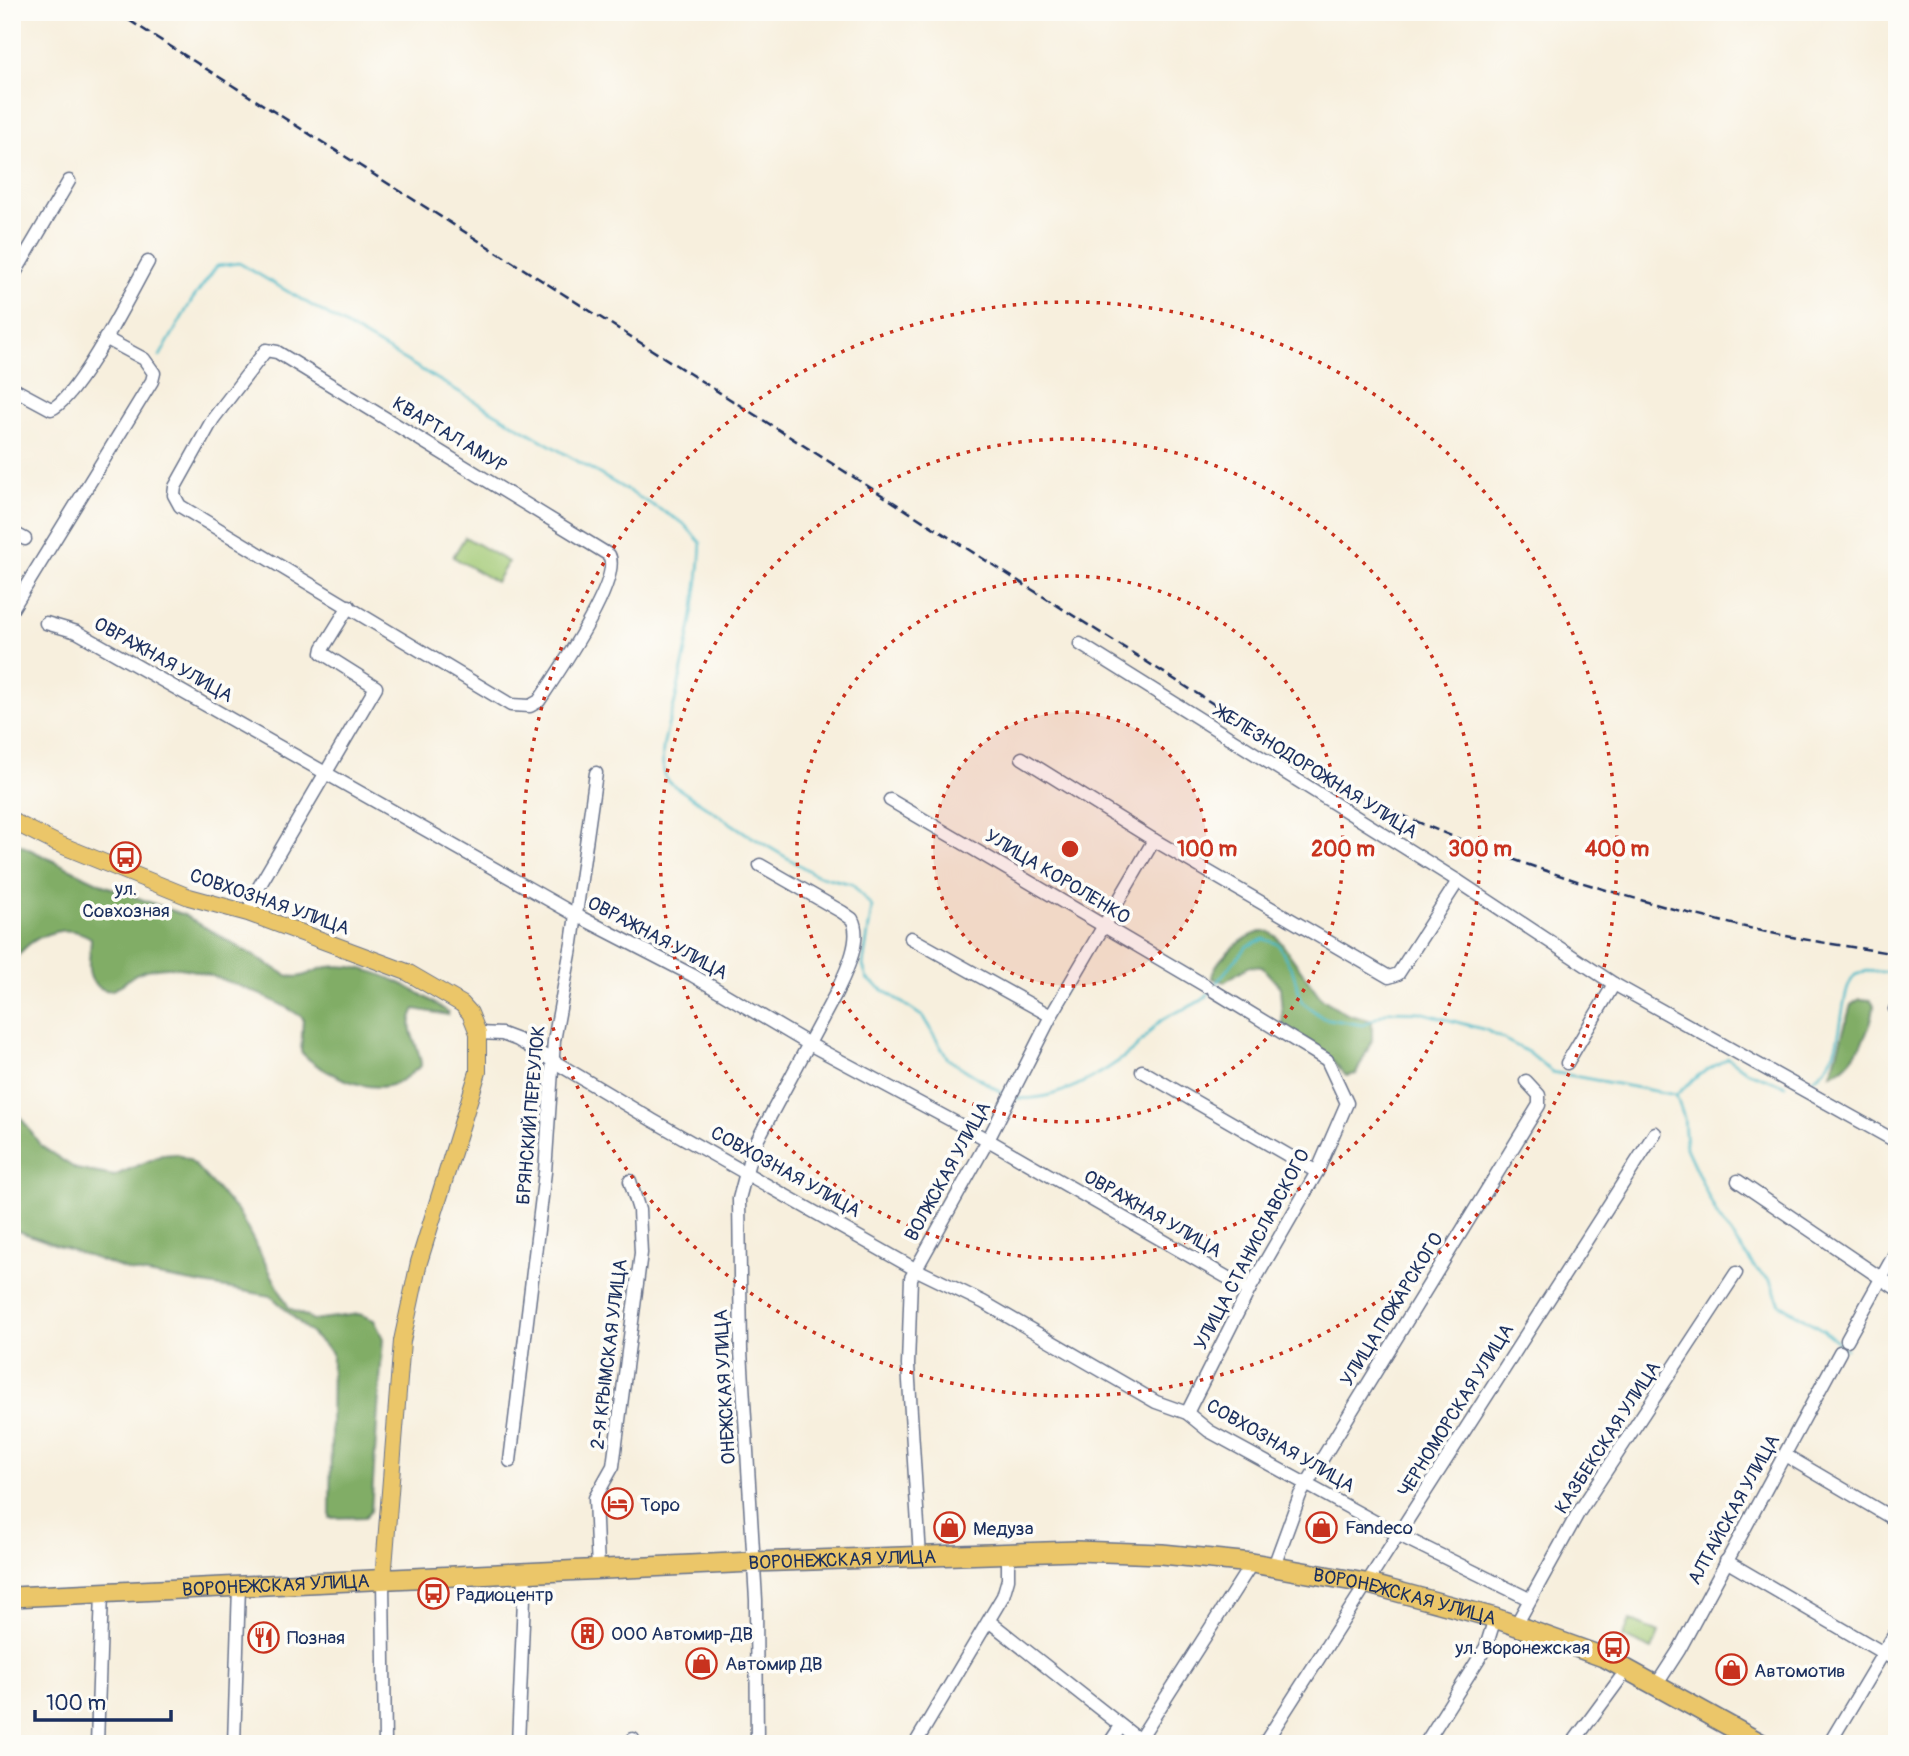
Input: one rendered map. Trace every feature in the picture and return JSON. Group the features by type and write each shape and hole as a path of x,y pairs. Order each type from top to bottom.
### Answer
{"highway":[{"name":"ВОРОНЕЖСКАЯ УЛИЦА","path":"12,1597 753,1562 1008,1553 1128,1552 1274,1566 1365,1583 1495,1618 1628,1668 1762,1744"}],"main road":[{"name":"СОВХОЗНАЯ УЛИЦА","path":"12,821 56,843 189,897 248,912 407,972 462,1004 470,1013 478,1033"},
{"path":"383,1580 402,1341 419,1262 478,1072 478,1033"}],"street":[{"path":"12,278 69,181"},
{"path":"12,388 41,407 57,406 105,338 148,262"},
{"path":"14,603 152,381 154,373 144,359 105,338"},
{"name":"КВАРТАЛ АМУР","path":"266,350 277,352 441,450 606,552 612,561 611,570 579,640 538,701 530,706 512,705 349,606 180,506 174,495 213,419 266,350"},
{"path":"12,532 25,539"},
{"path":"248,912 257,890 376,687 323,653 323,648 349,606"},
{"name":"ОВРАЖНАЯ УЛИЦА","path":"46,623 77,632 574,914 692,975 809,1044 988,1140 1249,1290"},
{"name":"ЖЕЛЕЗНОДОРОЖНАЯ УЛИЦА","path":"1080,644 1458,881 1614,984 1897,1142"},
{"path":"1022,758 1154,840 1383,974 1395,977 1458,881"},
{"name":"БРЯНСКИЙ ПЕРЕУЛОК","path":"510,1461 544,1184 552,1061 596,773"},
{"name":"УЛИЦА КОРОЛЕНКО","path":"890,800 1327,1060 1347,1102"},
{"name":"ВОЛЖСКАЯ УЛИЦА","path":"920,1557 908,1365 909,1291 915,1269 988,1140 1051,1016 1106,927 1154,840"},
{"name":"ОНЕЖСКАЯ УЛИЦА","path":"757,1744 753,1562 737,1220 745,1171 752,1150 845,974 855,925 842,912 760,865"},
{"path":"911,937 1051,1016"},
{"path":"1567,1063 1614,984"},
{"name":"СОВХОЗНАЯ УЛИЦА","path":"478,1033 502,1034 518,1040 915,1269 983,1302 1156,1402 1187,1413 1209,1431 1306,1485 1529,1600"},
{"path":"1142,1071 1317,1172"},
{"name":"УЛИЦА ПОЖАРСКОГО","path":"1274,1566 1292,1514 1306,1485 1539,1105 1539,1095 1526,1081"},
{"name":"УЛИЦА СТАНИСЛАВСКОГО","path":"1187,1413 1249,1290 1317,1172 1347,1102"},
{"name":"ЧЕРНОМОРСКАЯ УЛИЦА","path":"1264,1744 1655,1132"},
{"name":"2-Я КРЫМСКАЯ УЛИЦА","path":"598,1570 595,1498 613,1466 641,1253 639,1210 630,1181"},
{"path":"1738,1181 1897,1289"},
{"name":"АЛТАЙСКАЯ УЛИЦА","path":"1657,1684 1897,1250"},
{"name":"КАЗБЕКСКАЯ УЛИЦА","path":"1516,1625 1577,1515 1736,1273"},
{"path":"1785,1455 1897,1521"},
{"path":"915,1744 990,1622 1007,1584 1008,1553"},
{"path":"1726,1561 1897,1661"},
{"path":"990,1622 1141,1742 1252,1563"},
{"path":"518,1744 525,1574"},
{"path":"383,1580 385,1744"},
{"path":"234,1744 239,1587"},
{"path":"97,1744 102,1592"},
{"path":"1425,1744 1486,1647 1495,1618"},
{"path":"1829,1744 1897,1630"},
{"path":"1572,1744 1628,1668"},
{"path":"1109,1744 1121,1726"}],"green space":[{"path":"465,537 508,562 496,582 453,557"},
{"path":"12,841 106,886 184,915 288,976 299,977 328,967 359,968 406,986 448,1012 448,1015 415,1009 410,1024 421,1066 392,1085 377,1087 341,1078 318,1066 301,1052 303,1018 257,994 218,978 168,967 139,973 117,988 107,990 95,984 90,975 91,938 69,931 58,931 36,939 12,965"},
{"path":"1261,932 1270,932 1277,937 1321,998 1347,1014 1372,1021 1372,1040 1356,1074 1346,1076 1331,1058 1288,1032 1283,1025 1280,987 1262,967 1249,966 1224,982 1212,978 1218,963 1231,949 1246,938"},
{"path":"1860,999 1870,1000 1874,1005 1870,1025 1854,1055 1831,1074 1851,1005"},
{"path":"12,1105 41,1146 76,1169 114,1176 162,1155 177,1154 190,1160 239,1213 289,1308 313,1320 359,1314 374,1320 383,1338 371,1511 365,1517 330,1518 332,1353 271,1296 130,1271 12,1229"},
{"path":"1630,1620 1659,1633 1652,1650 1623,1637"}],"waterway":[{"path":"160,356 192,300 217,266 239,263 683,523 701,543 692,620 663,749 662,760 667,781 747,834 816,875 852,884 872,907 863,965 867,979 923,1017 948,1059 1007,1096"},
{"path":"1212,988 1247,946 1264,939 1278,944 1293,972 1302,1002 1323,1018 1363,1025 1389,1011 1420,1012 1486,1030 1528,1052 1552,1072 1676,1095 1699,1075 1728,1058 1746,1071 1786,1086"},
{"path":"1802,1083 1818,1075 1835,1050 1844,1001 1855,975 1867,971 1897,973"},
{"path":"1014,1098 1061,1092 1092,1078 1132,1051 1162,1020 1199,1002 1209,993"},
{"path":"1676,1095 1684,1118 1686,1148 1717,1215 1755,1268 1770,1281 1780,1304 1823,1330 1846,1349"}],"railway":[{"path":"116,12 1353,792 1495,853 1645,901 1764,931 1897,954"}],"place":[{"name":"ул. Совхозная","path":"126,857"},
{"name":"Торо","path":"617,1504"},
{"name":"Fandeco","path":"1322,1527"},
{"name":"Медуза","path":"950,1528"},
{"name":"Радиоцентр","path":"433,1594"},
{"name":"ООО Автомир-ДВ","path":"588,1633"},
{"name":"Позная","path":"264,1637"},
{"name":"ул. Воронежская","path":"1613,1647"},
{"name":"Автомир ДВ","path":"702,1663"},
{"name":"Автомотив","path":"1731,1670"}]}
